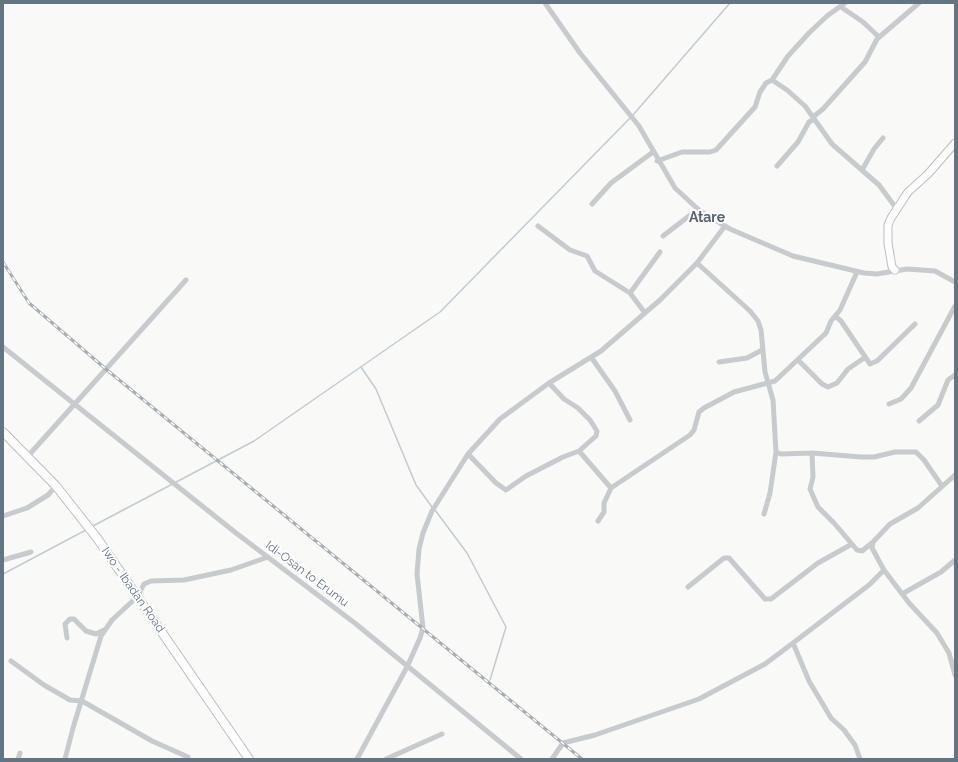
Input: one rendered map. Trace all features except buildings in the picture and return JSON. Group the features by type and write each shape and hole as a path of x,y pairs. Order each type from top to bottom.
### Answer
{"main road":[{"name":"Iwo - Ibadan Road","path":"3,432 56,486 97,538 249,759"}],"street":[{"path":"545,3 580,52 640,128 657,161 675,188 698,209 724,226 793,256 857,272 877,274 895,270 924,269 935,271 955,282"},
{"path":"657,161 682,152 710,152 716,150 755,107 760,92 766,84 772,80 788,56 826,16 845,3"},
{"path":"777,166 798,142 809,122 823,109 865,62 879,37 919,3"},
{"path":"841,7 863,22 879,37"},
{"path":"772,80 797,97 837,149 879,185 896,208"},
{"path":"862,170 882,138"},
{"path":"895,270 890,256 888,225 896,208 912,186 928,174 955,143"},
{"path":"592,204 611,184 653,152"},
{"path":"663,236 698,209"},
{"path":"538,226 570,250 587,256 595,271 630,293 645,313"},
{"path":"357,759 407,667 420,638 423,628 417,574 419,549 423,533 432,511 468,454 500,420 549,383 601,351 645,313 697,263 724,226"},
{"path":"630,293 660,252"},
{"path":"697,263 758,321 761,330 762,350 768,383 773,400 776,452 770,493 764,514"},
{"path":"598,521 604,512 604,503 611,488 690,435 694,430 699,412 734,392 775,381 798,360 826,332 831,321 840,310 857,272"},
{"path":"28,456 77,406 186,280"},
{"path":"889,404 901,398 911,388 955,306"},
{"path":"835,316 841,321 864,358 870,364 873,364 915,324"},
{"name":"Idi-Osan to Erumu","path":"3,347 268,557 361,628 521,759"},
{"path":"719,362 746,358 762,350"},
{"path":"591,357 615,391 630,420"},
{"path":"798,360 822,384 828,387 837,382 848,369 864,358"},
{"path":"919,421 938,405 948,380 955,375"},
{"path":"468,454 496,483 506,490 526,476 563,457 579,451 596,436 596,431 582,412 564,399 549,383"},
{"path":"579,451 611,488"},
{"path":"776,452 781,454 812,453 874,457 894,452 916,452 924,460 942,486"},
{"path":"812,453 813,477 810,484 814,499 818,507 857,550 861,552 890,524 918,508 955,475"},
{"path":"3,516 27,508 48,495 56,486"},
{"path":"873,542 872,548 884,570 902,594 937,633 948,650 955,675"},
{"path":"688,587 724,558 729,558 765,599 771,599 818,563 852,544"},
{"path":"3,560 31,552"},
{"path":"65,759 98,644 104,630 112,620 137,598 144,584 149,581 184,580 231,570 268,557"},
{"path":"902,594 941,572 955,560"},
{"path":"552,759 563,743 595,735 699,699 765,664 862,592 884,570"},
{"path":"67,638 66,624 70,619 74,619 86,631 96,634 104,630"},
{"path":"793,643 809,681 832,718 844,730 855,745 860,759"},
{"path":"11,661 65,697 82,702 157,744 188,757"},
{"path":"386,759 442,734"},
{"path":"18,759 20,753"}],"waterway":[{"path":"633,115 730,3"},
{"path":"91,527 254,441 440,312 630,118"},
{"path":"361,367 376,389 416,485 432,507"},
{"path":"435,510 467,553 506,627 490,680"},
{"path":"3,574 86,530"}],"railway":[{"path":"3,262 29,303 107,370 582,759"}],"district":[{"name":"Atare","path":"707,218"}]}
